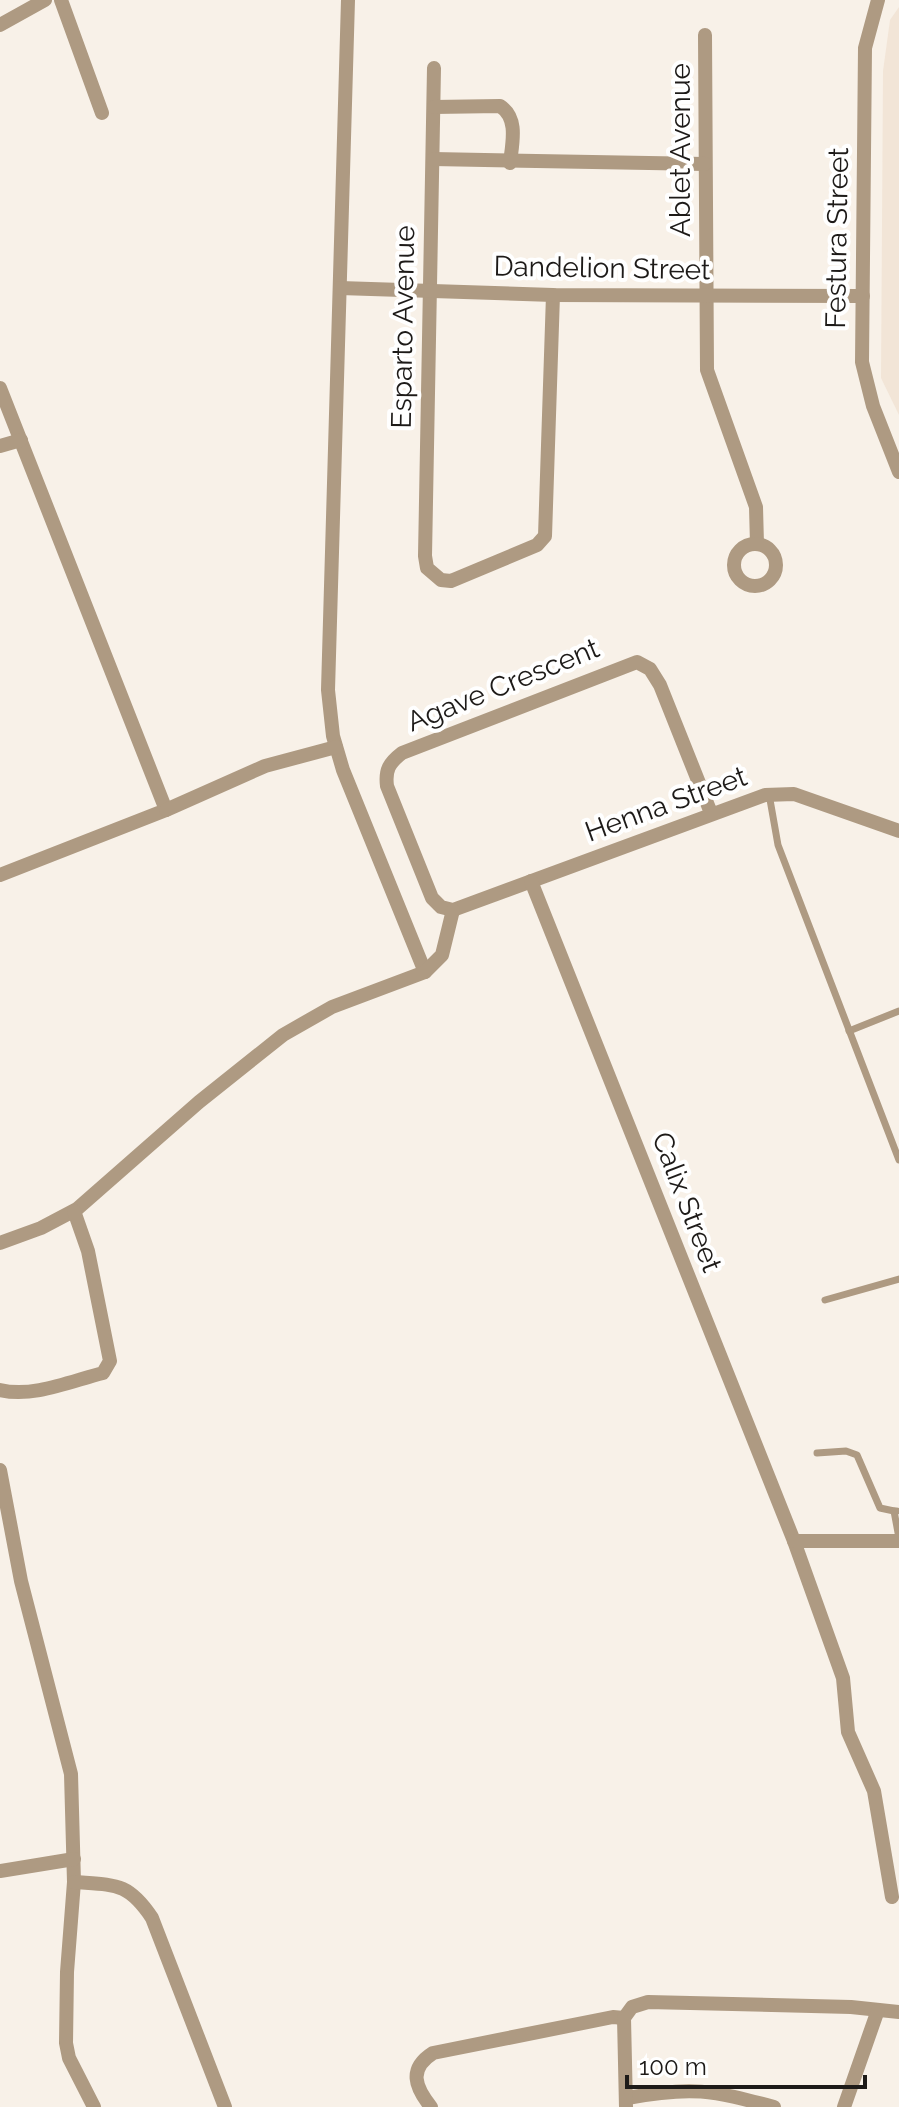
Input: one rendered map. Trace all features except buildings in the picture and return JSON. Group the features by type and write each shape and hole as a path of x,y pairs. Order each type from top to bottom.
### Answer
{"street":[{"path":"0,25 45,0"},
{"path":"61,0 102,113"},
{"path":"348,0 328,690 336,747 425,972"},
{"name":"Festura Street","path":"878,0 865,48 862,362 866,386 899,472"},
{"name":"Ablet Avenue","path":"705,35 707,370 756,507 757,544"},
{"name":"Esparto Avenue","path":"434,68 425,556 427,568 441,580 451,581 537,545 545,536 553,295"},
{"path":"434,107 500,106 506,110 513,128 510,163"},
{"path":"433,159 510,163 705,164"},
{"name":"Dandelion Street","path":"340,288 553,295 863,296"},
{"path":"0,388 166,810"},
{"path":"0,446 21,440"},
{"name":"Agave Crescent","path":"453,910 441,907 432,898 387,786 388,766 402,753 625,665 637,662 650,669 660,685 711,813"},
{"path":"0,875 166,810 265,766 336,747"},
{"name":"Henna Street","path":"453,910 769,794 794,794 899,831"},
{"name":"Calix Street","path":"531,881 794,1541 843,1678 848,1732 874,1791 892,1897"},
{"path":"0,1243 74,1211 199,1102 283,1035 332,1007 425,972 442,955 453,910"},
{"path":"0,1390 15,1394 103,1373 110,1361 88,1251 74,1211"},
{"path":"0,1470 21,1581 71,1774 74,1882 67,1972 66,2043 69,2058 94,2107"},
{"path":"794,1541 899,1539"},
{"path":"0,1871 74,1859"},
{"path":"74,1882 119,1885 137,1895 145,1907 225,2107"},
{"path":"767,2106 710,2090 676,2089 626,2102 624,2018 632,2007 648,2002 899,2012"},
{"path":"844,2107 878,2010"},
{"path":"431,2107 417,2090 414,2077 422,2060 433,2053 613,2017 624,2018"}],"lane":[{"path":"769,794 778,845 899,1160"},
{"path":"849,1031 899,1011"},
{"path":"825,1300 899,1279"},
{"path":"817,1453 857,1455 880,1508 897,1511 899,1539"}],"shaded area":[{"path":"899,7 899,415 881,378 883,71 890,20"}]}
